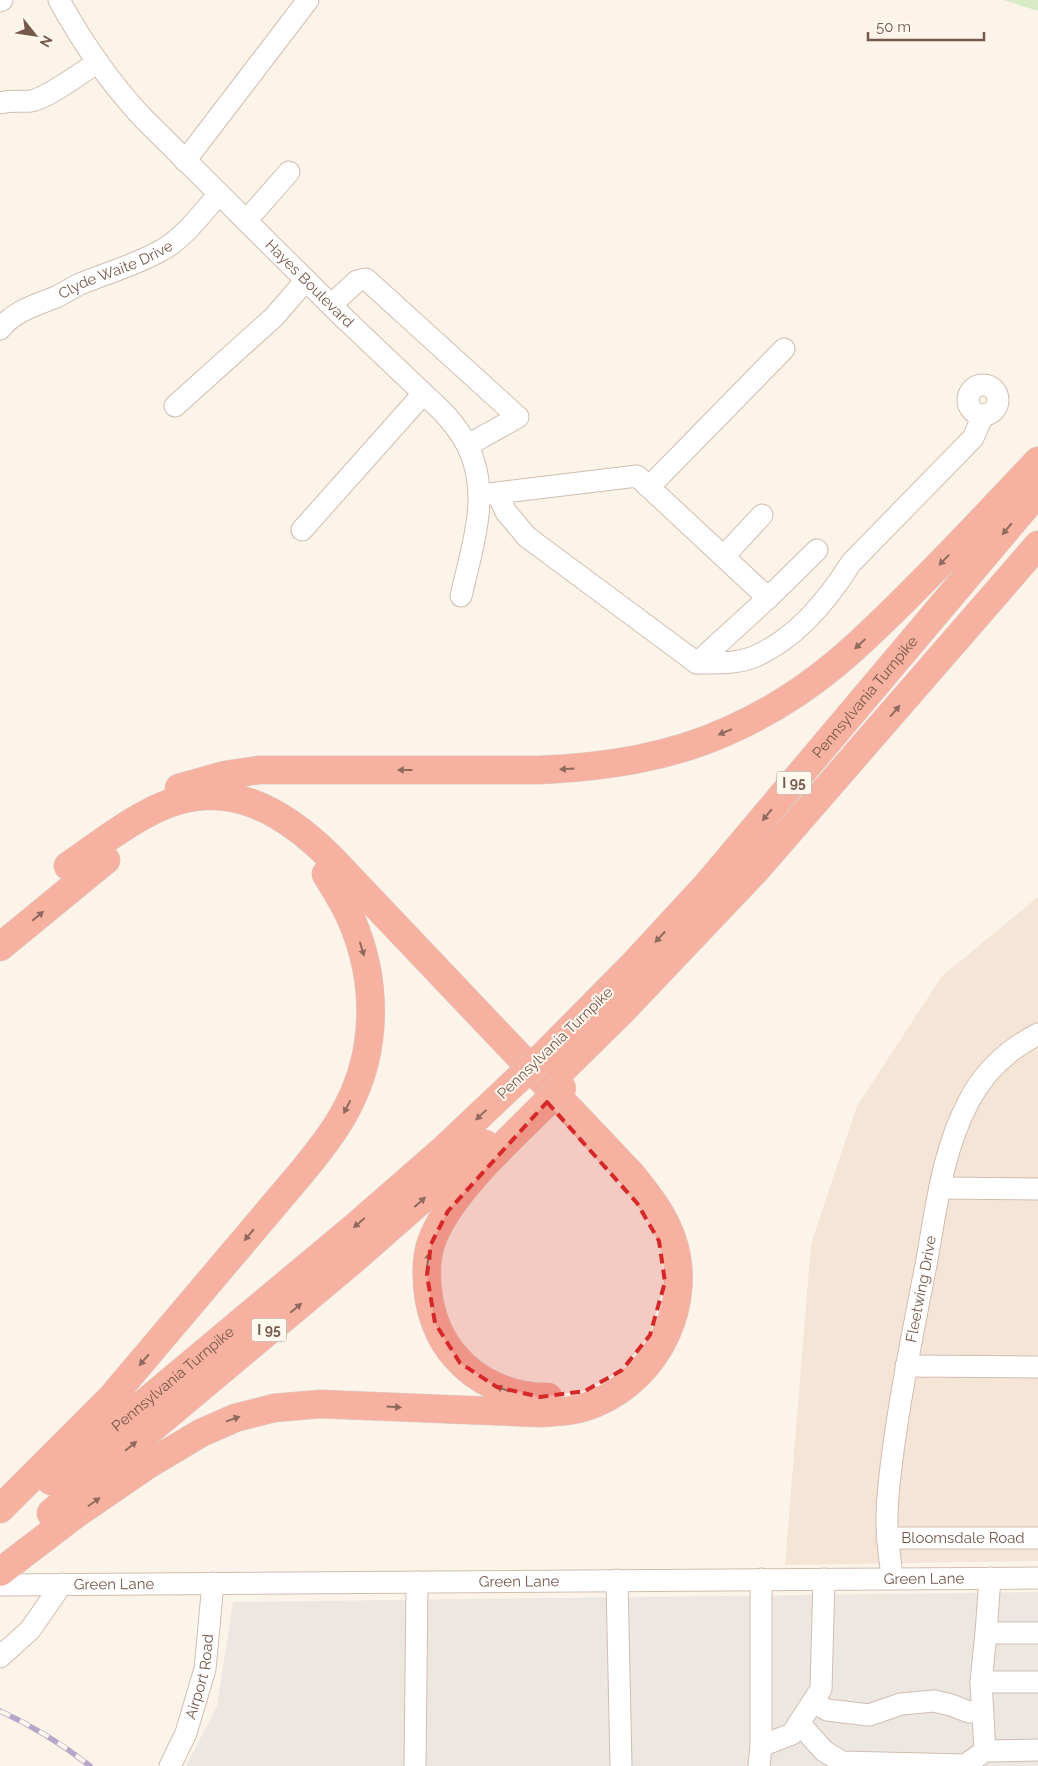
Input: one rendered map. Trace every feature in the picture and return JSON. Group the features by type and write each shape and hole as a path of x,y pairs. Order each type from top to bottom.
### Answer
{"highway":[{"path":"0,923 68,866 122,817 142,805 186,785 225,775 259,770 539,770 582,768 622,763 665,753 729,731 794,696 833,668 962,541 1038,461"},
{"name":"Pennsylvania Turnpike","path":"551,1076 632,966 706,886 1038,492"},
{"name":"Pennsylvania Turnpike","path":"4,1563 423,1200 689,942 755,871 1038,545"},
{"path":"4,1563 181,1444 219,1424 254,1413 282,1407 320,1404 540,1413 570,1410 598,1402 633,1379 653,1357 673,1318 679,1285 676,1254 667,1226 652,1200 632,1175 331,858 306,834 280,816 253,803 223,797 208,796 176,802 141,817 68,866"},
{"path":"0,947 112,855 160,824 191,814 220,812 251,819 266,825 293,843 326,874 595,1152 637,1203 659,1241 664,1268 664,1296 656,1323 642,1348 622,1370 598,1386 570,1395 540,1398 497,1388 478,1377 460,1363 449,1350 435,1323 429,1300 427,1275 431,1244 448,1211 459,1195 487,1164 530,1096 551,1076"},
{"path":"0,1509 79,1431 132,1374 302,1172 328,1138 348,1105 356,1089 367,1053 371,1018 369,983 365,958 357,934 344,905 326,874"},
{"name":"Pennsylvania Turnpike","path":"0,1521 57,1476 350,1231 443,1150 530,1096"}],"street":[{"name":"Hayes Boulevard","path":"59,0 74,28 119,92 141,116 423,394 456,428 468,445 478,476 488,494 478,523 461,596"},
{"path":"185,161 308,0"},
{"path":"0,103 32,100 60,87 98,62"},
{"path":"246,221 289,172"},
{"name":"Clyde Waite Drive","path":"0,329 14,316 26,309 79,285 141,261 164,249 178,238 219,194"},
{"path":"332,305 357,282 366,278 518,417 468,445"},
{"path":"175,406 274,317 306,280"},
{"path":"649,488 784,349"},
{"path":"302,530 423,394"},
{"path":"488,494 527,537 698,663 731,663 757,656 782,640 807,618 838,584 850,563 972,438 983,415"},
{"path":"488,494 637,476 768,598"},
{"path":"724,556 762,515"},
{"path":"698,663 817,550"},
{"name":"Fleetwing Drive","path":"892,1578 888,1538 888,1497 894,1444 906,1366 940,1188 958,1124 978,1085 997,1063 1022,1042 1038,1034"},
{"path":"940,1188 1038,1189"},
{"path":"906,1366 1038,1367"},
{"name":"Bloomsdale Road","path":"888,1538 1038,1538"},
{"path":"985,1751 981,1682 990,1578"},
{"name":"Green Lane","path":"0,1585 1038,1578"},
{"path":"760,1756 761,1579"},
{"path":"760,1756 792,1734 821,1689 824,1579"},
{"path":"617,1580 620,1766"},
{"path":"415,1766 417,1582"},
{"name":"Airport Road","path":"170,1766 186,1733 205,1669 212,1583"},
{"path":"0,1657 30,1630 62,1584"},
{"path":"986,1633 1038,1633"},
{"path":"981,1682 1038,1682"},
{"path":"813,1702 826,1710 869,1716 900,1704 934,1701 969,1712 983,1710"},
{"path":"799,1723 824,1751 842,1762 965,1765 985,1751 1038,1750"}],"highlighted area":[{"path":"547,1102 637,1203 659,1241 665,1282 650,1335 622,1370 585,1391 540,1397 497,1387 460,1363 435,1323 427,1275 431,1244 448,1211"}],"shaded area":[{"path":"1038,897 1038,1561 785,1565 811,1244 857,1106 942,976"},
{"path":"1038,1592 1038,1766 186,1766 217,1706 233,1602"}],"green space":[{"path":"1004,0 1038,0 1038,11"}],"railway":[{"path":"0,1711 47,1736 90,1766"}]}
